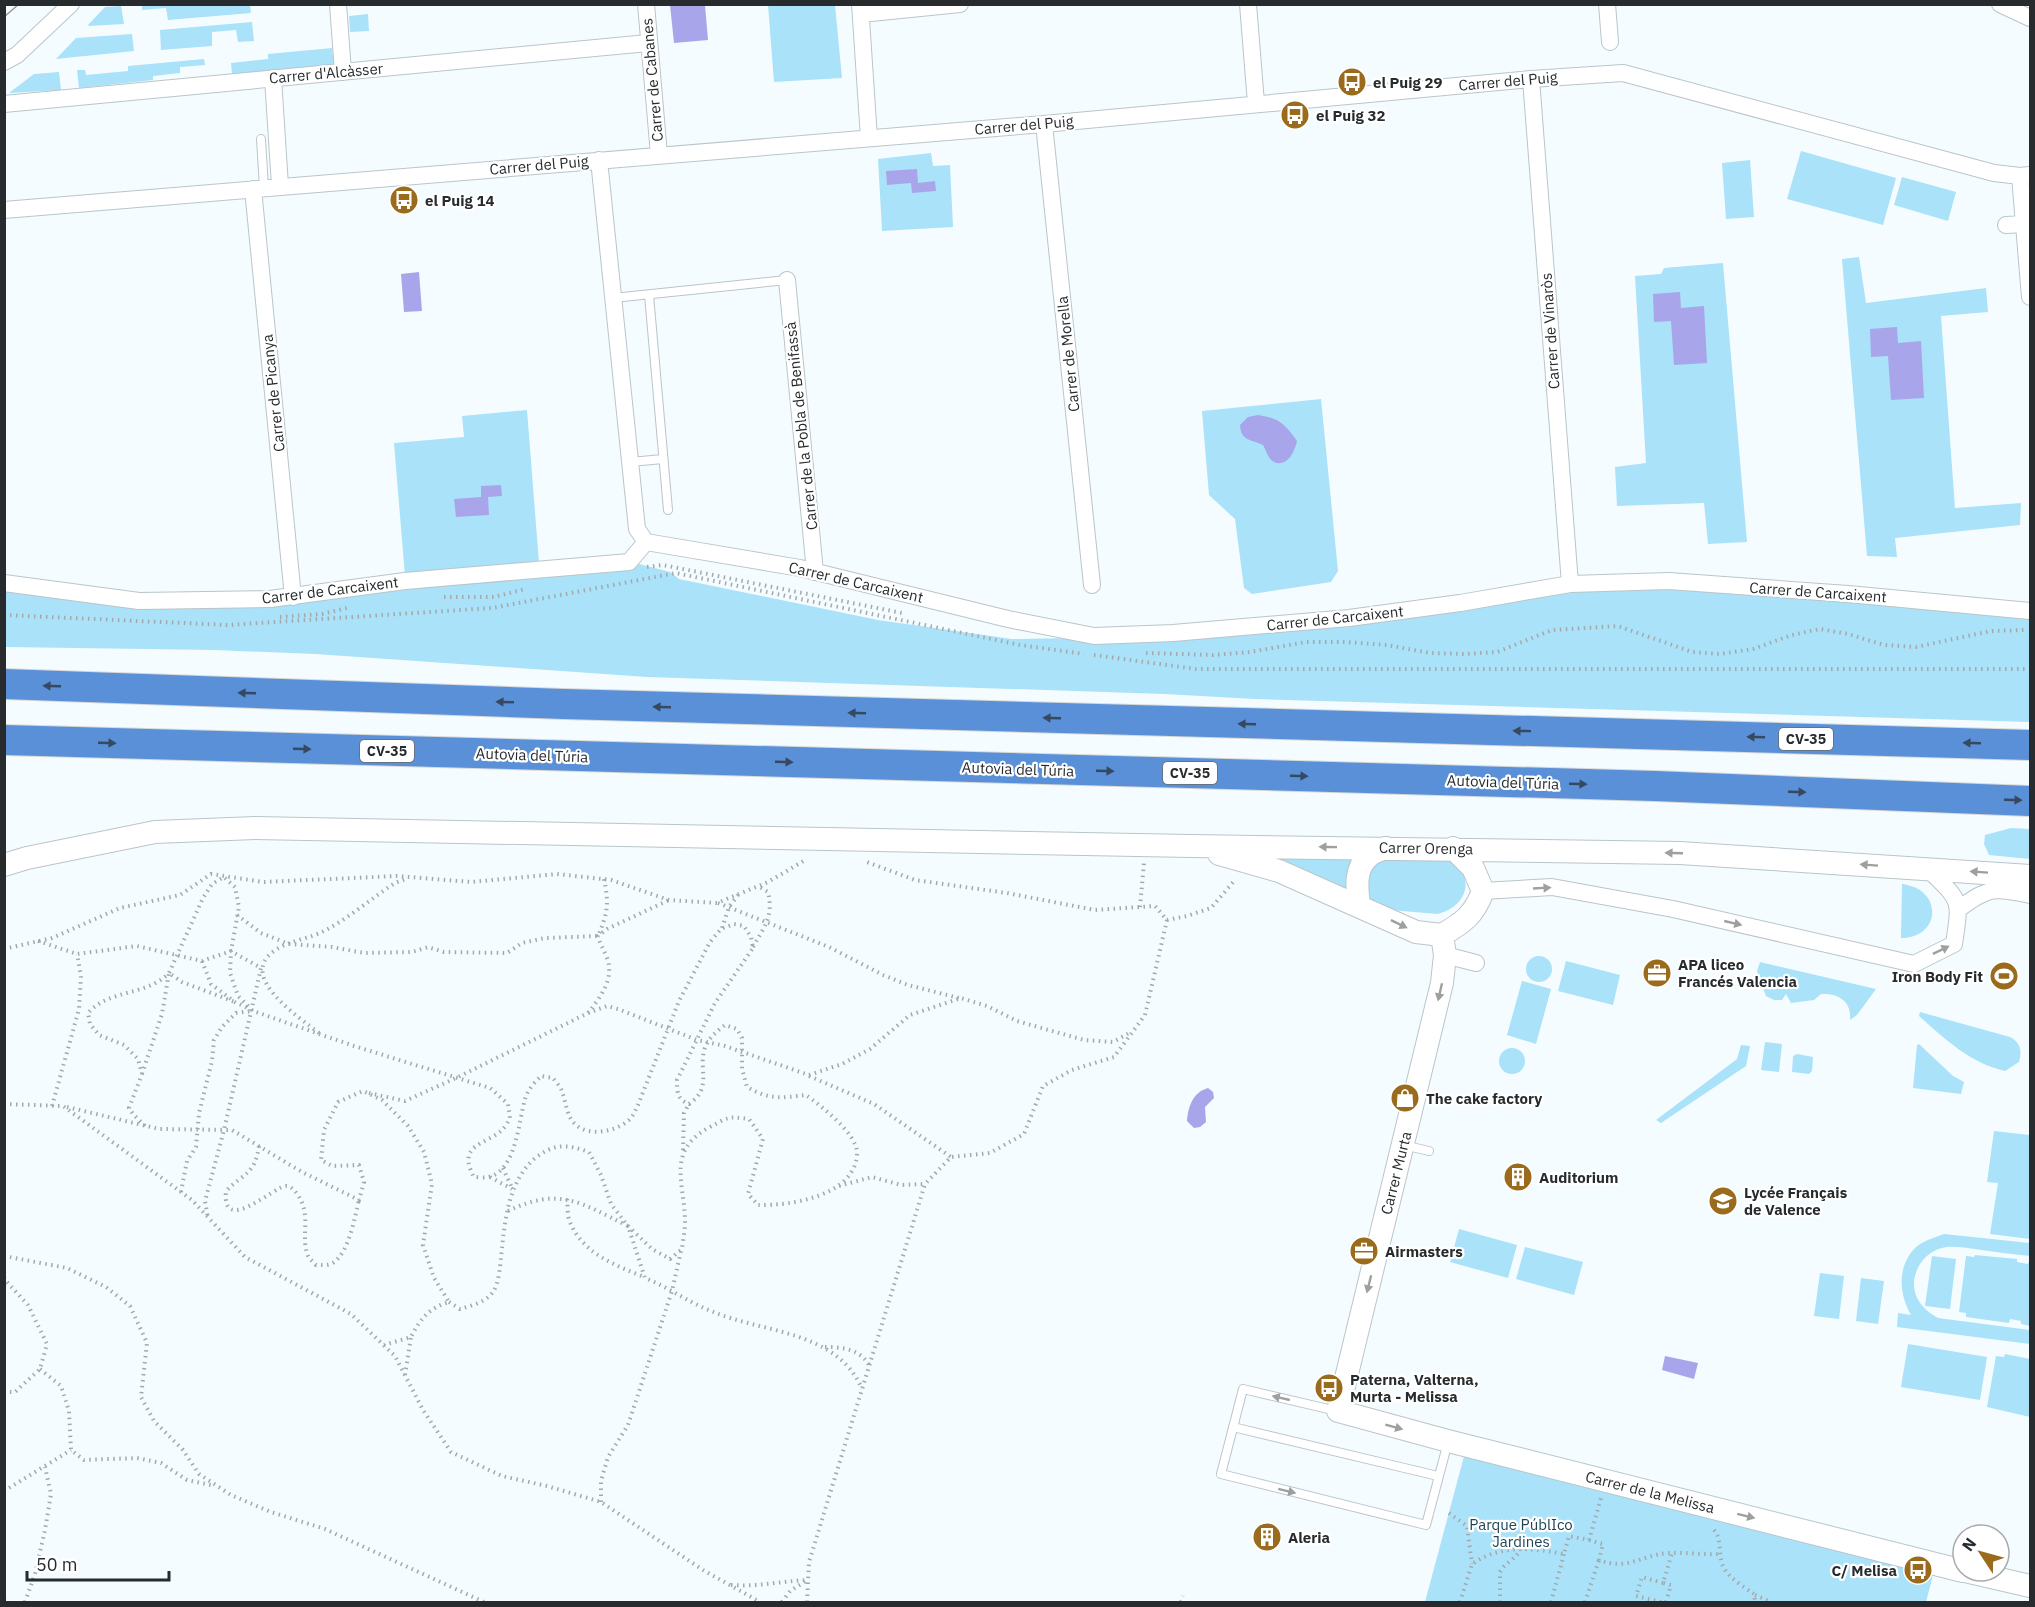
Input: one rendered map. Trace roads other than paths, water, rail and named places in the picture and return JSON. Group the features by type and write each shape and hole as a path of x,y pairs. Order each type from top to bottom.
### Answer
{"highway":[{"name":"CV-35","path":"4,684 575,704 2031,745"},
{"name":"Autovia del Túria","path":"4,740 1655,786 2031,801"},
{"path":"4,757 48,742"}],"street":[{"path":"4,62 17,55 70,4"},
{"path":"338,4 343,72"},
{"name":"Carrer de Cabanes","path":"646,4 659,155"},
{"path":"869,138 861,9 960,4"},
{"path":"1248,4 1256,103"},
{"path":"1607,4 1611,42"},
{"path":"2000,4 2031,18"},
{"name":"Carrer d'Alcàsser","path":"4,105 648,43"},
{"name":"Carrer del Puig","path":"4,210 1044,124 1256,103 1623,73 1994,173 2025,176"},
{"name":"Carrer de Picanya","path":"273,78 266,188 293,597"},
{"name":"Carrer de Vinaròs","path":"1531,79 1570,584"},
{"name":"Carrer de Morella","path":"1044,124 1092,585"},
{"path":"599,160 637,529 646,542"},
{"path":"2025,176 2024,224 2031,297"},
{"path":"2006,225 2024,224"},
{"name":"Carrer de la Pobla de Benifassà","path":"787,280 815,572"},
{"name":"Carrer de Carcaixent","path":"4,584 139,601 293,597 405,581 629,562 646,542 815,572 1008,619 1094,636 1173,633 1349,618 1570,584 1669,582 1848,594 2031,611"},
{"path":"4,865 27,858 155,832 255,828 1191,846 1279,871 1359,905 1476,963"},
{"name":"Carrer Orenga","path":"1191,846 1680,853 2031,876"},
{"path":"1359,905 1356,887 1359,868 1369,855 1386,848"},
{"path":"1443,945 1476,909 1483,891 1473,868 1453,848"},
{"path":"1483,891 1551,887 1672,909 1914,964 1954,944 1959,909 1955,896 1927,868"},
{"path":"1959,909 1980,893 2006,889 2031,895"},
{"name":"Carrer Murta","path":"1338,1411 1442,983 1443,945"},
{"name":"Carrer de la Melissa","path":"1338,1411 1448,1441 1951,1568"},
{"name":"Carrer de la Melissa","path":"2011,1582 2031,1586"}],"lane":[{"path":"261,140 266,188"},
{"path":"613,298 787,280"},
{"path":"649,295 668,510"},
{"path":"630,462 663,459"},
{"path":"1403,1145 1429,1151"},
{"path":"1338,1411 1243,1389 1221,1474 1426,1526 1448,1441"},
{"path":"1233,1427 1438,1476"}],"tram line":[{"path":"4,17 19,4"}],"place":[{"name":"el Puig 29","path":"1352,82"},
{"name":"el Puig 32","path":"1295,115"},
{"name":"el Puig 14","path":"404,200"},
{"name":"APA liceo Francés Valencia","path":"1657,973"},
{"name":"Iron Body Fit","path":"2004,976"},
{"name":"The cake factory","path":"1405,1098"},
{"name":"Auditorium","path":"1518,1177"},
{"name":"Lycée Français de Valence","path":"1723,1201"},
{"name":"Airmasters","path":"1364,1251"},
{"name":"Paterna, Valterna, Murta - Melissa","path":"1329,1388"},
{"name":"Aleria","path":"1267,1537"},
{"name":"C/ Melisa","path":"1918,1570"}],"park label":[{"name":"Parque PúblIco Jardines","path":"1521,1532"}]}
